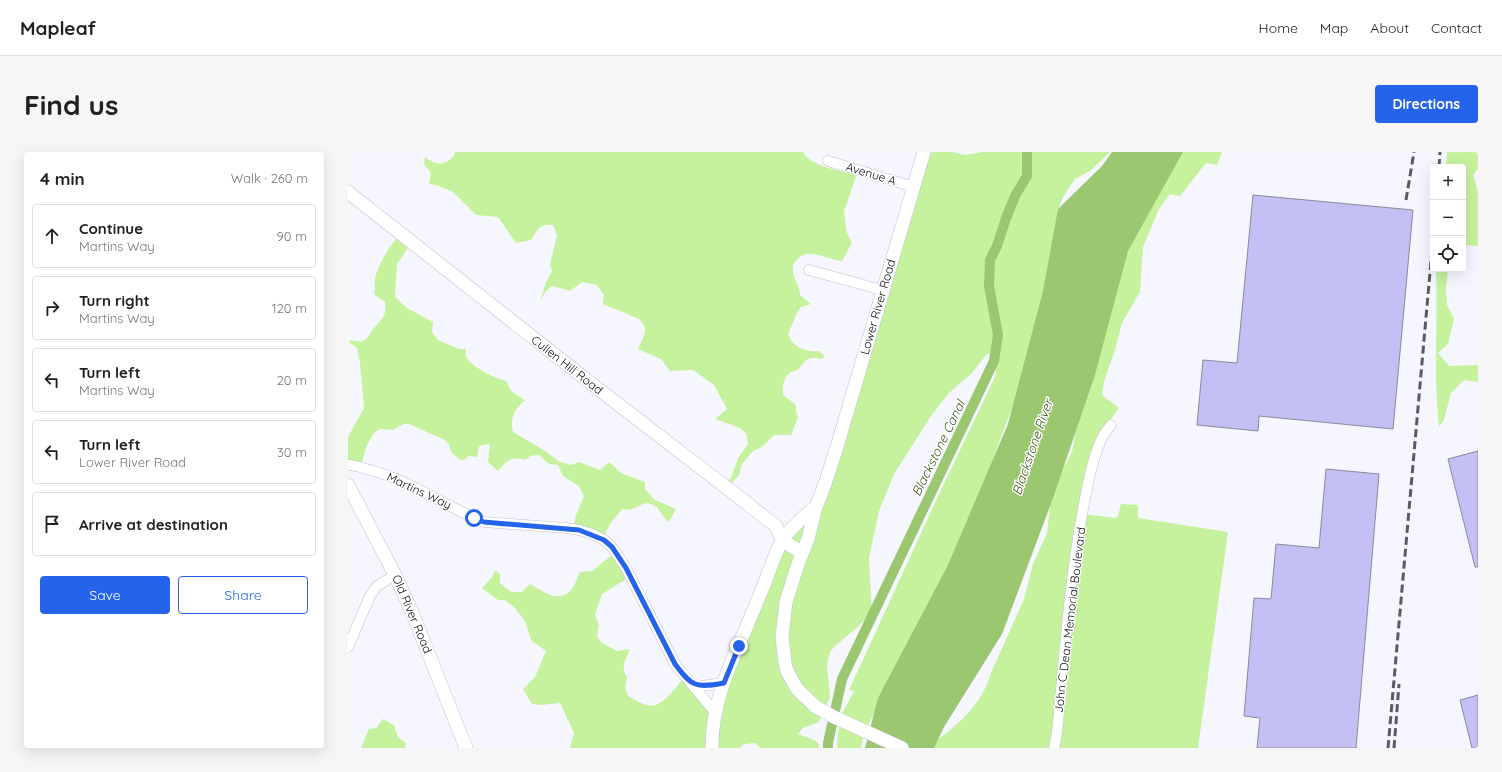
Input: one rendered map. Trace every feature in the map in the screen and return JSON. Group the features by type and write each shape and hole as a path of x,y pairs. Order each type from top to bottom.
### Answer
{"street":[{"name":"Lower River Road","path":"902,748 811,704 791,680 787,671 782,637 786,602 808,539 816,507 836,450 924,152"},
{"name":"Avenue A","path":"828,161 914,187"},
{"name":"Cullen Hill Road","path":"348,192 591,384 776,526 782,540"},
{"path":"809,270 882,290"},
{"name":"John C Dean Memorial Boulevard","path":"1054,748 1057,733 1066,629 1087,488 1101,439 1111,425"},
{"name":"Martins Way","path":"348,465 384,474 484,522 573,529 592,534 604,540 612,547 626,568 682,675 692,684 715,712"},
{"name":"Old River Road","path":"348,485 395,574 412,612 466,748"},
{"name":"Lower River Road","path":"712,748 712,725 724,683 782,540 807,513 816,507"},
{"path":"782,540 802,553"},
{"path":"348,647 370,596 376,586 395,574"},
{"path":"692,684 701,686 724,683"}],"shaded area":[{"path":"455,152 803,152 812,161 854,174 856,176 844,212 847,233 852,243 842,261 820,255 809,254 800,257 793,266 793,272 800,295 811,304 801,307 788,334 796,346 804,350 819,351 825,356 822,359 807,359 798,370 787,375 785,379 783,395 796,405 798,417 791,435 774,435 762,447 753,451 742,464 739,475 726,489 723,486 732,476 738,458 748,444 746,434 740,428 715,419 727,409 714,385 693,370 670,371 661,359 638,349 645,330 642,322 639,319 603,304 604,295 597,285 582,282 570,291 552,286 546,291 540,301 546,282 552,271 550,264 557,236 553,225 542,226 537,230 531,240 516,243 498,217 476,215 453,192 436,185 429,184 431,173 424,164 425,157 440,164 451,158"},
{"path":"922,152 953,152 965,155 982,152 1024,152 1028,155 1029,152 1110,152 1090,171 1075,179 1063,197 1058,210 1057,246 1027,373 1010,413 948,580 877,707 864,734 861,748 837,748 838,732 842,723 843,712 854,691 849,690 940,492 995,377 998,358 993,353 987,354 972,373 949,393 931,416 894,474 879,511 869,558 872,611 859,626 830,652 827,665 830,697 819,722 803,728 798,734 814,740 819,744 819,748 761,748 755,743 744,744 740,748 570,748 574,733 560,703 541,705 532,704 523,689 535,677 546,651 531,640 525,621 514,607 505,600 498,600 482,588 492,577 495,570 500,574 500,583 511,592 522,592 530,584 550,595 565,595 575,585 580,572 592,571 613,554 628,578 602,594 595,614 599,626 597,636 601,642 617,651 630,649 625,660 624,667 627,677 625,687 628,696 646,705 652,706 667,698 683,679 697,691 717,702 787,540 812,511"},
{"path":"1182,152 1222,152 1217,165 1206,163 1180,196 1170,194 1159,209 1143,247 1140,292 1122,323 1115,350 1104,381 1102,395 1119,408 1109,422 1084,514 1115,518 1118,516 1121,504 1138,505 1138,518 1228,532 1198,748 929,748 930,745 958,723 975,705 987,685 1024,599 1033,564 1047,533 1052,490 1072,452 1080,406 1111,266"},
{"path":"1447,152 1478,152 1478,169 1473,175 1478,192 1478,246 1466,245 1466,164 1446,164"},
{"path":"399,235 410,245 397,264 395,297 407,308 433,322 432,332 438,340 459,349 466,349 466,356 472,364 490,375 507,381 511,390 525,400 514,414 512,422 513,432 547,452 558,461 571,465 579,462 600,470 609,462 621,473 645,482 645,489 655,500 676,509 669,522 657,507 648,503 630,509 622,509 610,524 601,543 573,530 576,515 584,496 579,486 563,476 558,465 549,464 539,455 530,456 525,460 516,458 510,460 498,471 488,462 490,445 479,446 477,457 469,456 464,460 460,460 451,452 449,444 445,440 409,424 404,424 393,430 380,429 374,433 366,447 360,470 358,472 348,470 348,437 364,408 360,363 357,348 349,342 350,340 365,340 384,316 385,302 374,294 375,278 388,250"},
{"path":"1436,272 1448,272 1446,289 1447,305 1454,319 1448,344 1438,353 1449,366 1478,365 1478,382 1464,380 1451,393 1444,420 1439,427 1436,387"},
{"path":"383,719 394,725 398,737 406,743 405,748 361,748 369,729 376,728"}],"water":[{"name":"Blackstone River","path":"1112,152 1183,152 1128,251 1095,375 1052,501 1002,634 944,727 934,748 865,748 878,698 948,565 1008,424 1043,291 1058,209 1102,166"}],"building":[{"path":"1253,195 1413,210 1393,429 1259,416 1258,431 1197,425 1203,360 1237,363"},
{"path":"1478,451 1478,567 1475,567 1448,459"},
{"path":"1326,469 1379,474 1356,748 1257,748 1260,718 1244,716 1254,598 1271,599 1276,544 1319,548"},
{"path":"1478,695 1478,748 1472,748 1460,700"}],"waterway":[{"name":"Blackstone Canal","path":"828,748 842,679 994,361 998,335 989,286 990,260 997,246 1016,194 1027,176 1027,152"}],"railway":[{"path":"1406,200 1414,152"},
{"path":"1439,164 1440,152"},
{"path":"1388,748 1430,272"},
{"path":"1394,748 1399,684"}],"route":[{"path":"474,518 484,522 579,530 604,540 612,547 626,568 675,664 682,675 692,684 701,686 724,683 739,646"}]}
